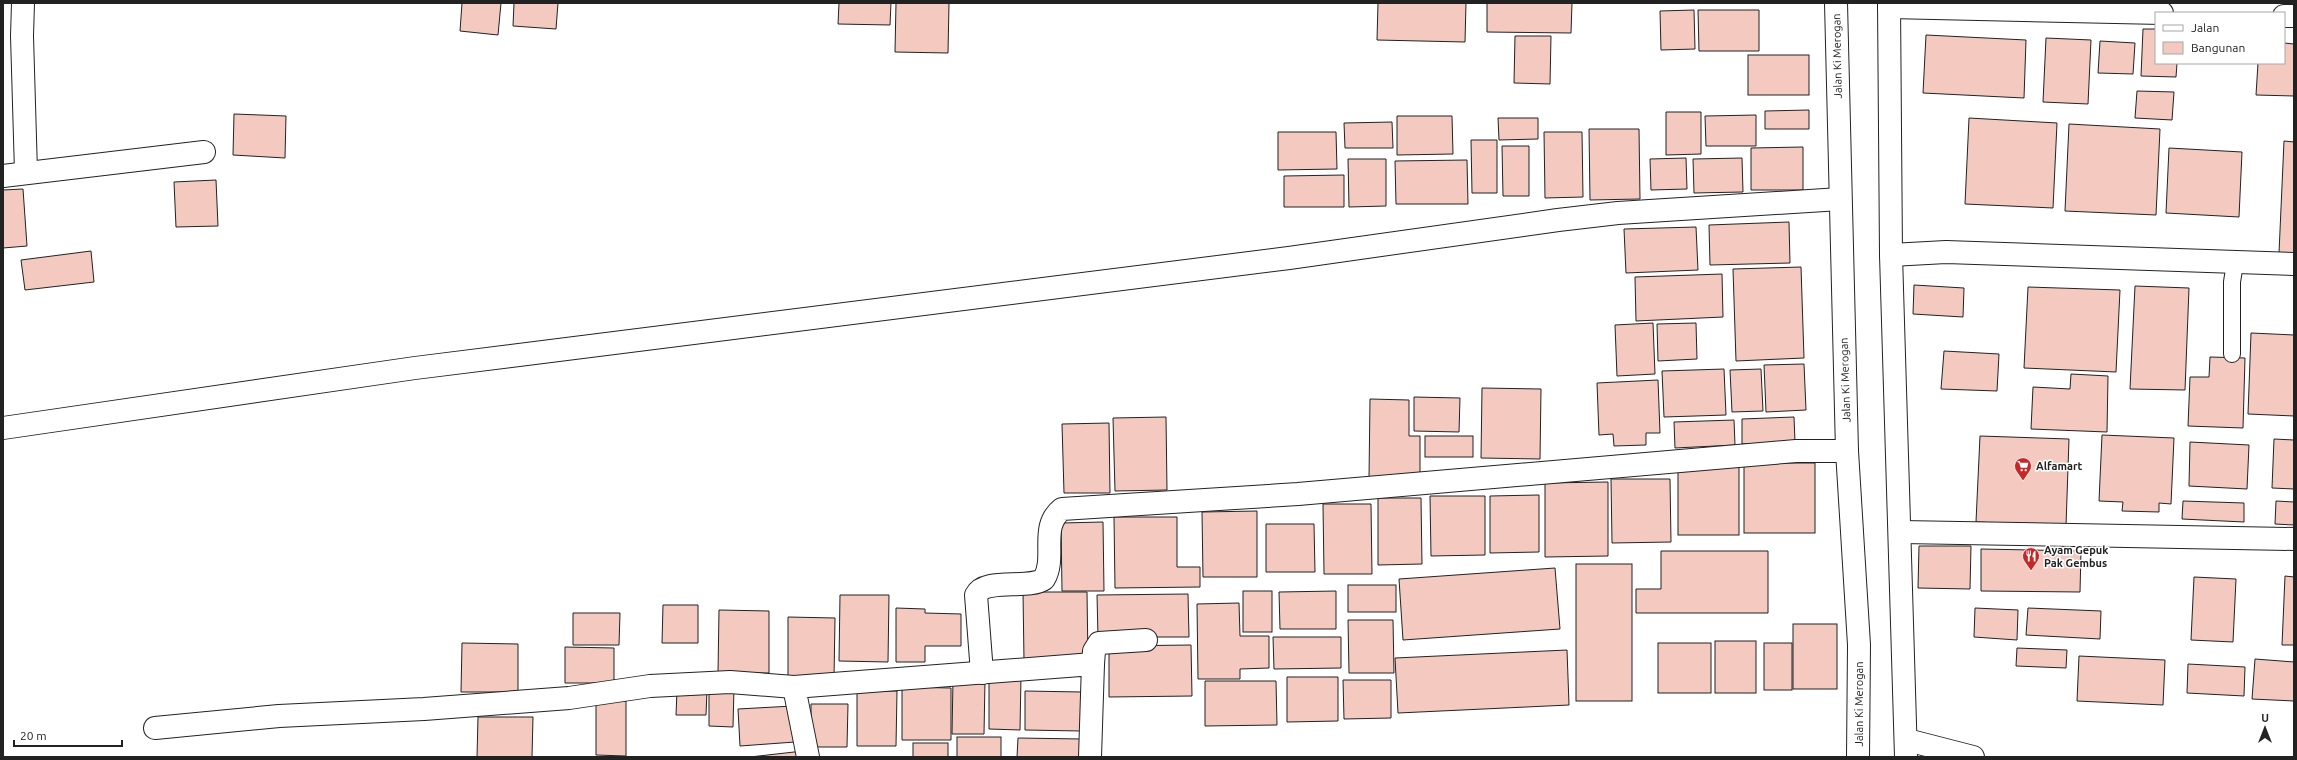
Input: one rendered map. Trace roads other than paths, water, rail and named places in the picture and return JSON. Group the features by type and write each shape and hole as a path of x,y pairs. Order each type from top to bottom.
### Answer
{"main road":[{"path":"23,3 22,36 26,172"},
{"name":"Jalan Ki Merogan","path":"1836,3 1847,451 1859,645 1858,757"},
{"path":"1973,757 1906,748 1901,532 1891,255 1889,5 2155,13"},
{"path":"3,176 26,172 204,152"},
{"path":"3,428 415,368 1289,258 1558,220 1618,213 1840,199"},
{"path":"1891,255 1946,252 2294,264"},
{"path":"982,673 976,595 983,588 1033,583 1044,578 1049,565 1051,522 1055,515 1062,510 1298,494 1796,451 1847,451"},
{"path":"1901,532 2294,539"},
{"path":"1090,757 1094,651 1099,643 1146,640"},
{"path":"155,728 279,716 424,709 569,698 650,686 730,682 794,687 1093,664"},
{"path":"794,687 808,757"}],"lane":[{"path":"2232,354 2232,282 2234,262"}],"place":[{"name":"Alfamart","path":"2023,481"},
{"name":"Ayam Gepuk Pak Gembus","path":"2031,571"}]}
